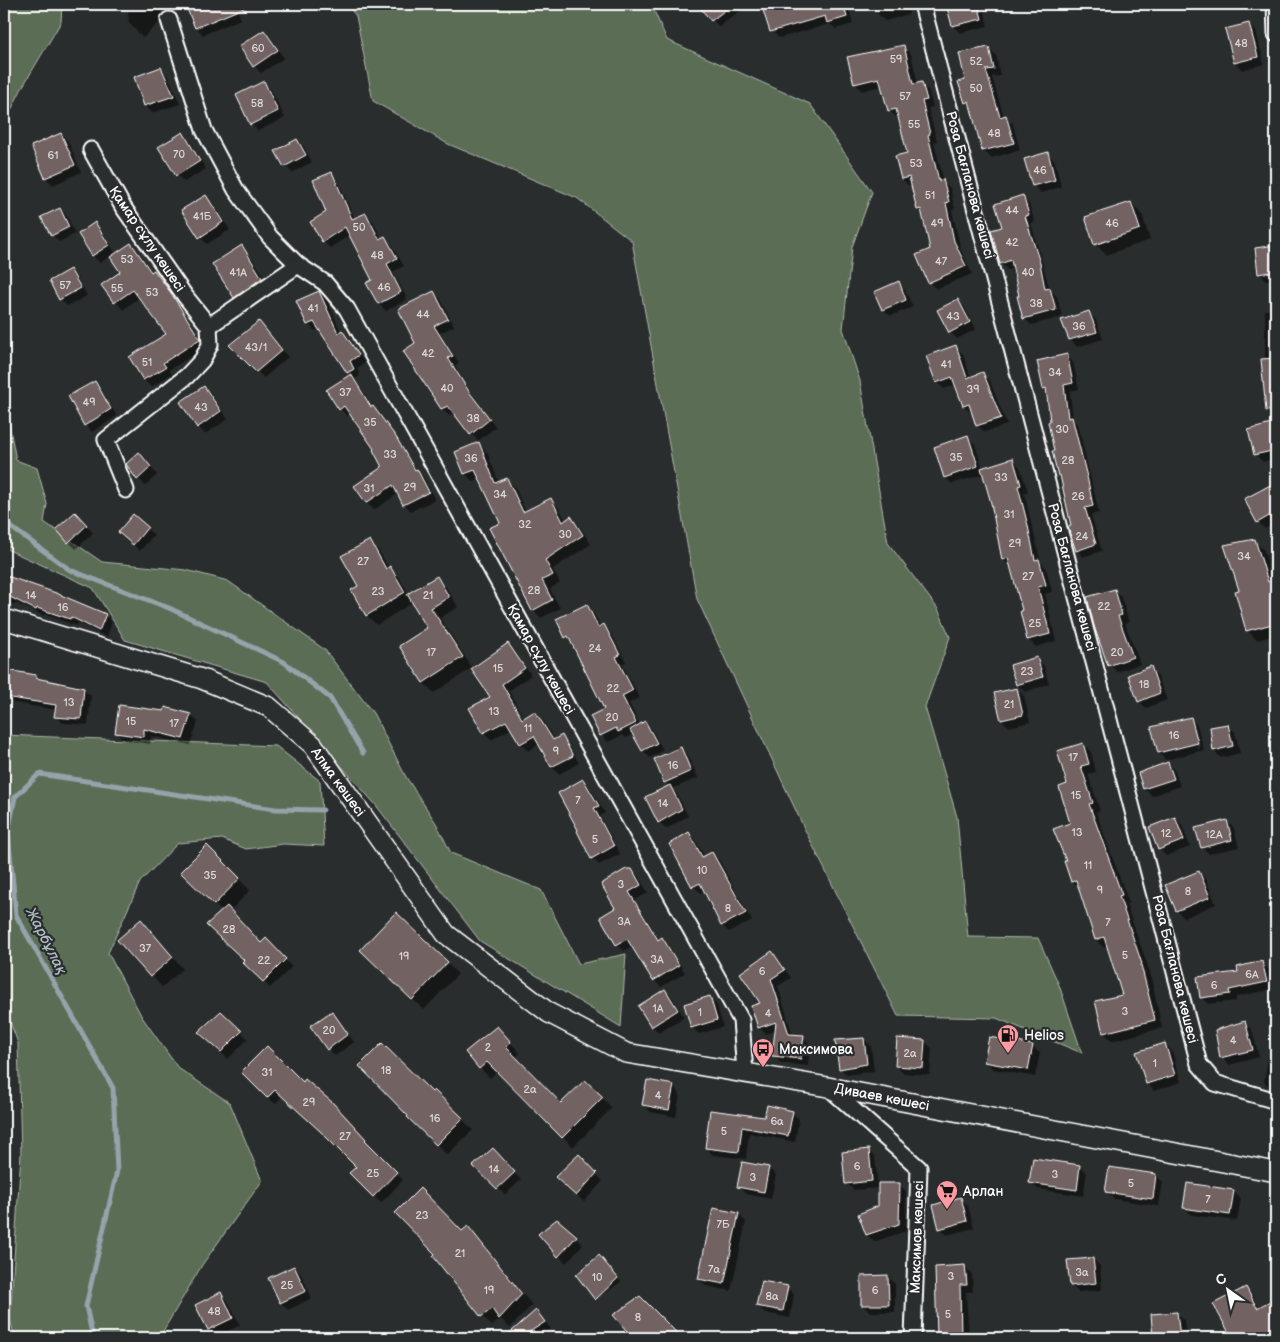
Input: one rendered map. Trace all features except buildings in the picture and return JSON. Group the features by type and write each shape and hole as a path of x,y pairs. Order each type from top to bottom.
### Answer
{"street":[{"name":"Роза Бағланова көшесі","path":"922,4 1199,1064 1215,1083 1276,1101"},
{"path":"1274,4 1276,34"},
{"name":"Қамар сұлу көшесі","path":"168,20 204,130 236,190 270,237 298,265 325,283 347,309 741,1020 745,1074"},
{"name":"Қамар сұлу көшесі","path":"91,150 123,207 185,296 209,326"},
{"path":"126,490 106,440 187,376 202,360 210,345 209,326 298,265"},
{"name":"Алма көшесі","path":"4,619 202,679 269,707 313,745 446,934 506,980"},
{"name":"Диваев көшесі","path":"506,980 549,1013 626,1053 828,1087 1276,1172"},
{"name":"Максимов көшесі","path":"828,1087 919,1168 913,1338"}],"green space":[{"path":"4,4 62,4 61,22 23,86 4,124"},
{"path":"346,4 651,4 667,40 810,104 872,192 852,247 843,329 860,381 888,543 938,609 950,637 925,707 957,817 968,937 1038,938 1059,985 1082,1053 996,1018 898,1016 804,828 697,599 632,241 577,198 448,144 373,101 356,16"},
{"path":"4,398 16,460 37,468 47,504 44,522 102,562 186,570 228,581 325,650 373,713 406,777 436,823 451,853 541,890 579,964 626,954 621,1027 480,941 375,804 267,682 125,640 93,588 4,548"},
{"path":"4,735 276,746 320,781 324,846 283,844 246,849 222,839 178,843 140,882 108,953 142,1017 178,1068 230,1103 262,1181 202,1265 159,1338 15,1338 10,1319 21,1154 18,1043 4,1006"}],"waterway":[{"name":"Жарбұлақ","path":"4,522 70,570 169,608 284,662 330,698 363,753"},
{"name":"Жарбұлақ","path":"93,1338 86,1306 117,1171 113,1088 16,915 8,833 15,797 39,774 275,809 323,810"}],"place":[{"name":"Helios","path":"1008,1054"},
{"name":"Максимова","path":"763,1068"},
{"name":"Арлан","path":"947,1210"}]}
